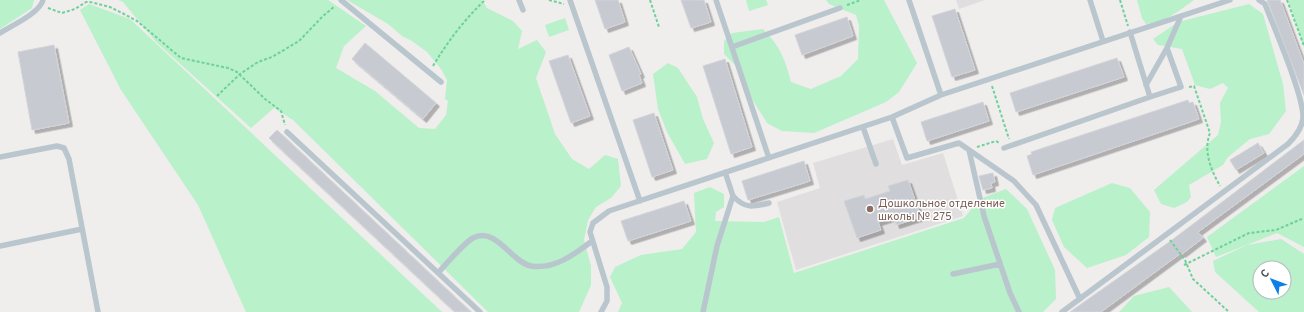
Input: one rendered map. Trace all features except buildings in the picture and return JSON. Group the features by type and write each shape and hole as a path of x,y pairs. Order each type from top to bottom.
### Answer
{"lane":[{"path":"341,0 441,82"},
{"path":"519,0 523,10"},
{"path":"570,0 640,201"},
{"path":"716,0 769,158"},
{"path":"909,0 942,95"},
{"path":"1090,0 1103,41"},
{"path":"601,312 607,301 607,287 590,232 593,223 609,211 892,117 942,95 1230,0"},
{"path":"1062,312 1167,236 1288,144 1296,136 1303,117 1300,96 1265,4 1259,0"},
{"path":"0,33 31,14 43,2"},
{"path":"732,47 840,8"},
{"path":"1146,85 1167,48 1181,16"},
{"path":"1130,32 1150,97"},
{"path":"1004,148 1181,87 1167,48"},
{"path":"892,117 907,158 959,143 1014,181 1036,205 1080,299"},
{"path":"863,126 876,164"},
{"path":"287,132 480,312"},
{"path":"0,157 57,146 64,148 69,159 98,312"},
{"path":"969,150 984,216 1000,264 1019,312"},
{"path":"725,172 733,196 740,204 756,206 769,203"},
{"path":"703,312 717,246 733,196"},
{"path":"0,246 82,229"},
{"path":"438,273 472,238 480,236 491,237 519,260 531,266 559,263 574,255 592,242"},
{"path":"954,274 1000,264"}],"path":[{"path":"84,0 86,2 110,7 137,21 181,58 228,68 240,74 265,99 281,111 287,132"},
{"path":"217,96 240,74 258,62 272,57 300,41 323,16 341,0"},
{"path":"429,72 449,39 462,23 485,0"},
{"path":"549,0 572,7"},
{"path":"650,0 659,27"},
{"path":"840,8 861,0"},
{"path":"1120,0 1130,32"},
{"path":"1287,0 1304,46"},
{"path":"43,2 52,11 62,13 75,9 86,2"},
{"path":"990,79 1011,146"},
{"path":"1181,87 1194,86 1210,133 1207,142 1213,173 1223,193"},
{"path":"969,150 996,141 1004,148"},
{"path":"1186,264 1250,233 1276,230 1304,218"},
{"path":"1167,236 1186,264 1194,279 1229,312"}],"shaded area":[{"path":"956,0 985,0 959,9"},
{"name":"Дошкольное отделение школы № 275","path":"893,139 902,165 943,153 963,216 796,270 777,202 820,188 813,163"}],"green space":[{"path":"0,0 34,0 32,8 0,29"},
{"path":"118,0 328,0 366,26 344,46 336,68 375,91 419,128 435,129 446,115 448,101 445,99 447,80 441,69 427,52 402,36 388,24 347,0 482,0 487,8 513,21 522,31 518,49 537,40 546,52 536,78 555,134 572,159 589,169 605,155 618,159 621,186 611,198 596,207 588,220 584,240 591,266 591,285 579,312 488,312 293,120 274,108 251,128 156,42 123,2"},
{"path":"746,0 766,0 768,5 749,11"},
{"path":"826,0 884,0 917,63 899,92 886,102 814,133 782,131 767,123 750,96 737,67 724,54 724,41 732,33 763,29 778,47 791,82 811,89 841,76 858,59 859,26 856,15 829,4"},
{"path":"1137,0 1194,0 1166,18 1146,24 1142,18"},
{"path":"1288,0 1304,0 1304,48"},
{"path":"89,4 130,19 442,312 246,312 198,205 121,90 80,10"},
{"path":"1249,4 1263,14 1283,84 1286,111 1269,134 1250,139 1228,157 1223,165 1189,185 1191,197 1187,202 1174,208 1161,204 1154,190 1218,135 1221,122 1220,103 1228,88 1223,83 1210,89 1195,85 1182,49 1158,45 1153,39 1178,22"},
{"path":"565,18 569,30 549,37 545,25"},
{"path":"668,63 678,68 697,97 703,119 714,143 707,159 685,164 667,132 658,109 653,74"},
{"path":"1304,166 1304,247 1277,233 1216,257 1207,237"},
{"path":"1112,183 1130,188 1150,212 1149,237 1126,255 1087,268 1064,247 1052,220 1055,208"},
{"path":"710,187 724,194 724,207 716,212 715,221 764,222 779,217 794,273 964,218 980,199 1006,189 1027,209 1055,270 1056,299 1043,312 618,312 622,303 610,277 615,267 641,255 682,249 696,232 694,193"},
{"path":"1281,239 1304,254 1304,312 1259,312 1215,272 1213,261 1247,245"},
{"path":"1169,287 1192,312 1119,312 1134,296"}],"place":[{"name":"Дошкольное отделение школы № 275","path":"870,209"}]}
